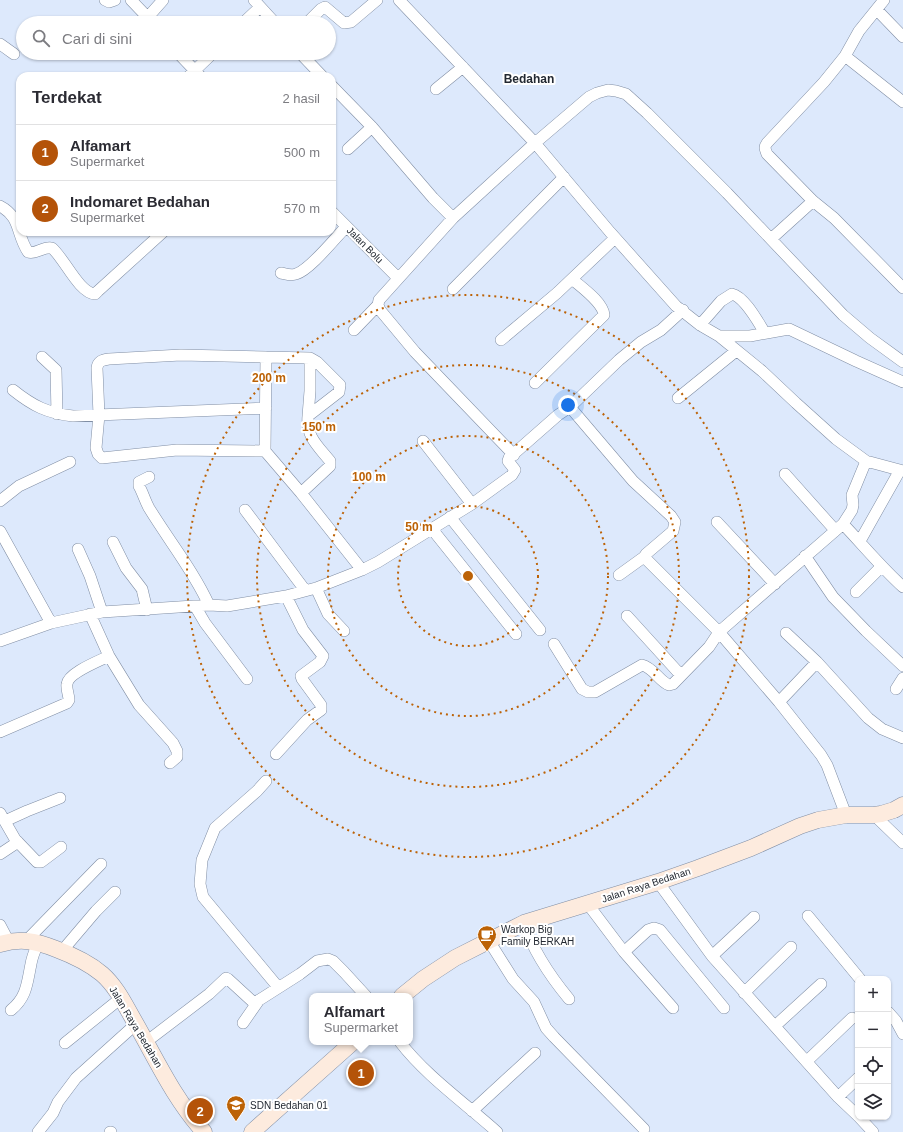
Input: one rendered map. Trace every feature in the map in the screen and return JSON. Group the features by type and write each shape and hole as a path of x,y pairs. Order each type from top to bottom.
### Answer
{"street":[{"path":"105,0 109,2 115,0"},
{"path":"131,0 146,16"},
{"path":"153,16 163,0"},
{"path":"336,17 344,23 351,22 376,0"},
{"path":"399,0 535,143 667,297 700,325 719,336 736,351 762,370 836,439 866,461 901,470 860,541"},
{"path":"884,0 858,31 845,56 824,82 765,146 767,154 813,201 834,218 903,288"},
{"path":"248,16 257,3 269,16"},
{"path":"314,16 325,8 335,16"},
{"path":"877,10 903,38"},
{"path":"0,44 14,54"},
{"path":"845,56 903,102"},
{"path":"184,60 193,72"},
{"path":"197,72 207,60"},
{"path":"307,60 318,72"},
{"path":"436,89 463,67"},
{"path":"336,90 372,127 424,188 453,218"},
{"path":"354,330 378,305 379,300 398,278 453,218 535,143 589,97 608,90 626,94 647,113 771,239 843,315 870,338 903,362"},
{"path":"348,149 372,127"},
{"path":"453,289 564,177"},
{"path":"771,239 813,201"},
{"path":"0,206 8,210 15,219 16,223"},
{"name":"Jalan Bolu","path":"336,216 398,278"},
{"path":"281,273 296,274 301,272 312,263 346,227"},
{"path":"20,236 28,252 34,253 48,247 52,248 82,286 92,294 95,294 159,236"},
{"path":"501,340 557,293 615,238"},
{"path":"535,383 604,315 603,309 595,300 572,279"},
{"path":"700,325 721,301 732,294 735,294 752,313 765,333"},
{"path":"378,305 380,310 415,352 514,455"},
{"path":"0,641 51,623 102,612 209,605 227,606 286,596 316,588 362,570 378,562 472,504 512,475 515,470 508,460 558,415 570,407 619,360 641,342 661,330 682,310"},
{"path":"719,336 750,336 789,329 794,330 856,361 903,382"},
{"path":"678,398 736,351"},
{"path":"265,451 177,450 102,458 98,454 96,448 99,415 98,364 101,361 109,359 181,355 310,358 332,376 340,385 340,388 336,395 308,416"},
{"path":"42,357 56,370 57,414"},
{"path":"266,357 265,451 301,493 362,570"},
{"path":"301,493 330,466 330,461 309,432 307,423 310,391 310,358"},
{"path":"13,390 28,402 44,410 57,414 73,416 266,408"},
{"path":"570,407 633,481 671,516 674,522 673,531 644,557 619,575"},
{"path":"423,442 472,504"},
{"path":"554,644 582,689 588,692 595,692 642,665 647,666 663,683 669,685 673,684 709,647 719,632 775,584 804,556 839,527 852,510 852,495 866,461"},
{"path":"0,501 19,486 70,462"},
{"path":"785,474 839,527 860,541 881,567 903,587"},
{"path":"149,477 139,482 139,486 149,506 201,586 209,605"},
{"path":"244,510 305,590"},
{"path":"450,517 540,630"},
{"path":"717,522 775,584"},
{"path":"432,529 516,634"},
{"path":"0,531 51,623"},
{"path":"113,542 126,568 142,589 147,610"},
{"path":"78,549 90,576 102,612"},
{"path":"804,556 832,597 866,632 903,666"},
{"path":"644,557 719,632 779,702 827,765 846,815"},
{"path":"856,592 881,567"},
{"path":"316,588 328,614 344,632"},
{"path":"276,754 307,720 320,710 321,705 301,676 320,662 323,656 303,630 286,596"},
{"path":"195,606 205,623 247,679"},
{"path":"90,614 109,656 139,705 173,743 177,757 170,763"},
{"path":"627,616 678,671 681,673 684,672"},
{"path":"786,632 817,662 868,718 882,729 903,738"},
{"path":"0,732 67,703 69,700 66,685 68,680 74,674 109,656"},
{"path":"779,702 817,662"},
{"path":"896,689 903,678"},
{"path":"266,781 257,791 215,828 202,860 200,884 203,897 278,987"},
{"path":"60,798 27,811 3,817 18,842 38,862 61,847"},
{"name":"Jalan Raya Bedahan","path":"406,993 438,968 471,949 524,923 658,882 744,850 800,826 818,820 846,815 874,815 894,810 903,804"},
{"path":"874,815 903,843"},
{"path":"0,854 18,842"},
{"path":"10,1010 19,1003 27,986 33,942 101,864"},
{"path":"658,882 712,956 806,1062 855,1114"},
{"path":"62,951 96,911 115,892"},
{"path":"587,903 624,952 673,1008"},
{"path":"808,916 858,976"},
{"path":"712,956 754,917"},
{"path":"524,923 549,974 569,999"},
{"path":"0,925 5,943"},
{"path":"624,952 648,930 654,928 660,930 724,1008"},
{"path":"489,941 512,979 534,1002 546,1028 550,1033 644,1129"},
{"name":"Jalan Raya Bedahan","path":"5,943 33,942 62,951 98,971 110,982 121,998 183,1105 204,1132"},
{"path":"744,993 791,947"},
{"path":"146,1042 209,994 225,978 252,1001 256,1002 300,974 317,961 328,959 333,961 363,993"},
{"path":"775,1026 821,984"},
{"path":"65,1043 121,998"},
{"path":"243,1023 259,1000"},
{"path":"891,1015 903,1034"},
{"path":"806,1062 852,1018"},
{"path":"38,1132 53,1113 58,1102 76,1078 136,1024"},
{"path":"252,1132 350,1045"},
{"path":"403,1045 418,1062 497,1132"},
{"path":"472,1111 499,1088 535,1053"},
{"path":"838,1097 855,1081"},
{"path":"861,1120 873,1132"}],"place":[{"name":"Warkop Big Family BERKAH","path":"487,952"},
{"name":"Alfamart","path":"361,1073"},
{"name":"Indomaret Bedahan","path":"200,1111"},
{"name":"SDN Bedahan 01","path":"236,1122"}],"district":[{"name":"Bedahan","path":"529,79"}]}
